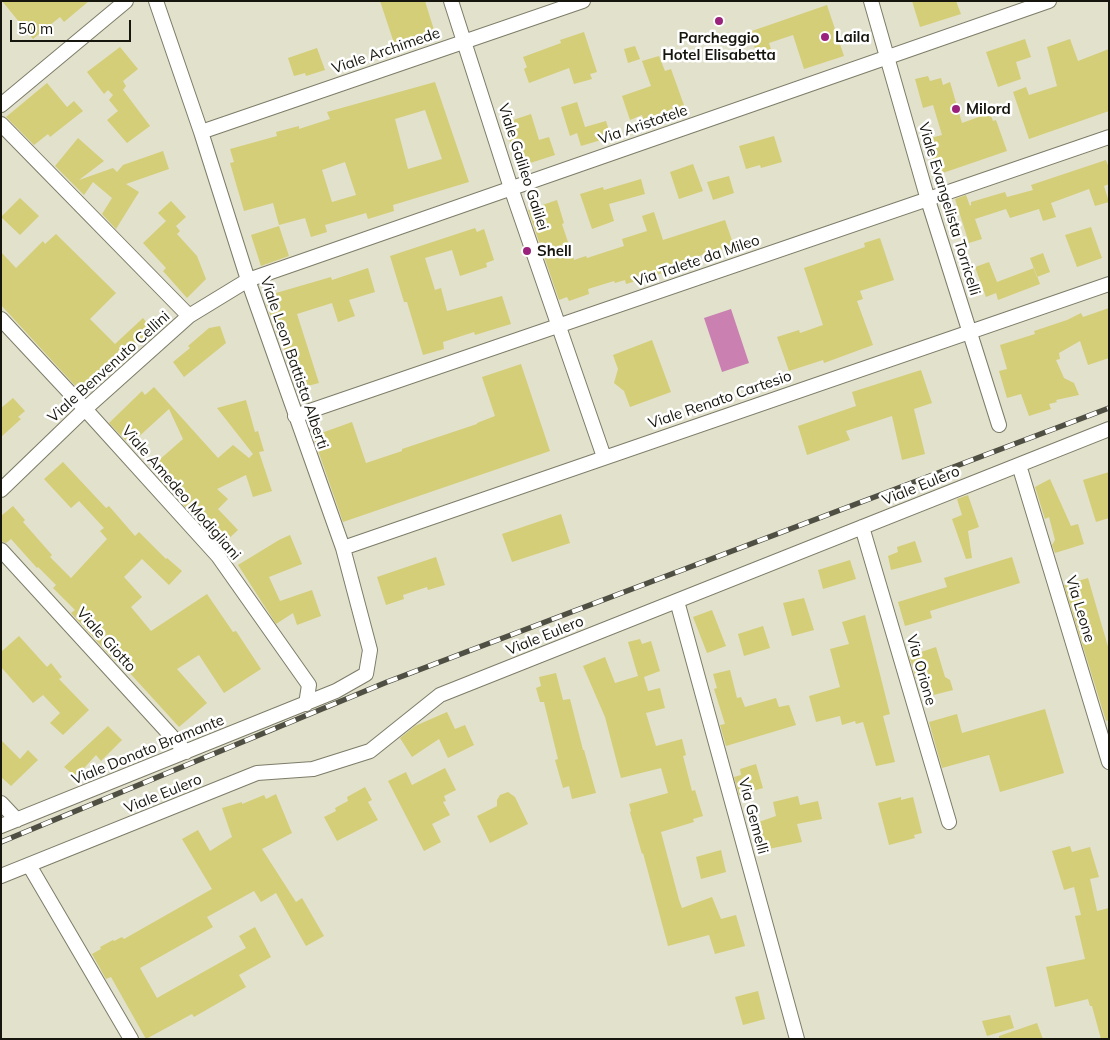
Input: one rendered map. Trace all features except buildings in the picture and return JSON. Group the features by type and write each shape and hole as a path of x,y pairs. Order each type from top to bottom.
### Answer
{"street":[{"path":"1,105 126,1"},
{"name":"Viale Leon Battista Alberti","path":"156,1 201,132 248,280 343,548 370,650 366,674 306,704"},
{"name":"Viale Galileo Galilei","path":"451,1 558,326 604,457"},
{"name":"Viale Archimede","path":"201,132 583,1"},
{"name":"Viale Evangelista Torricelli","path":"871,1 928,200 999,424"},
{"name":"Via Aristotele","path":"248,280 1049,1"},
{"path":"1,124 190,316"},
{"name":"Via Talete da Mileo","path":"295,416 1109,137"},
{"name":"Viale Benvenuto Cellini","path":"1,490 85,408 190,316 248,280"},
{"name":"Viale Renato Cartesio","path":"343,548 1109,284"},
{"name":"Viale Amedeo Modigliani","path":"1,319 85,408 218,556 309,685 306,704"},
{"name":"Viale Eulero","path":"1,876 257,774 313,769 370,751 440,695 1109,429"},
{"name":"Via Leone","path":"1019,465 1109,762"},
{"name":"Via Orione","path":"862,527 949,822"},
{"name":"Viale Giotto","path":"1,550 186,752"},
{"name":"Via Gemelli","path":"677,601 797,1039"},
{"name":"Viale Donato Bramante","path":"1,826 306,704"},
{"path":"1,803 17,820"},
{"path":"30,865 131,1039"}],"shaded area":[{"path":"731,309 749,363 722,372 704,318"}],"railway":[{"path":"1,842 387,682 1109,408"}],"place":[{"name":"Parcheggio Hotel Elisabetta","path":"719,21"},
{"name":"Laila","path":"825,37"},
{"name":"Milord","path":"956,109"},
{"name":"Shell","path":"527,251"}]}
